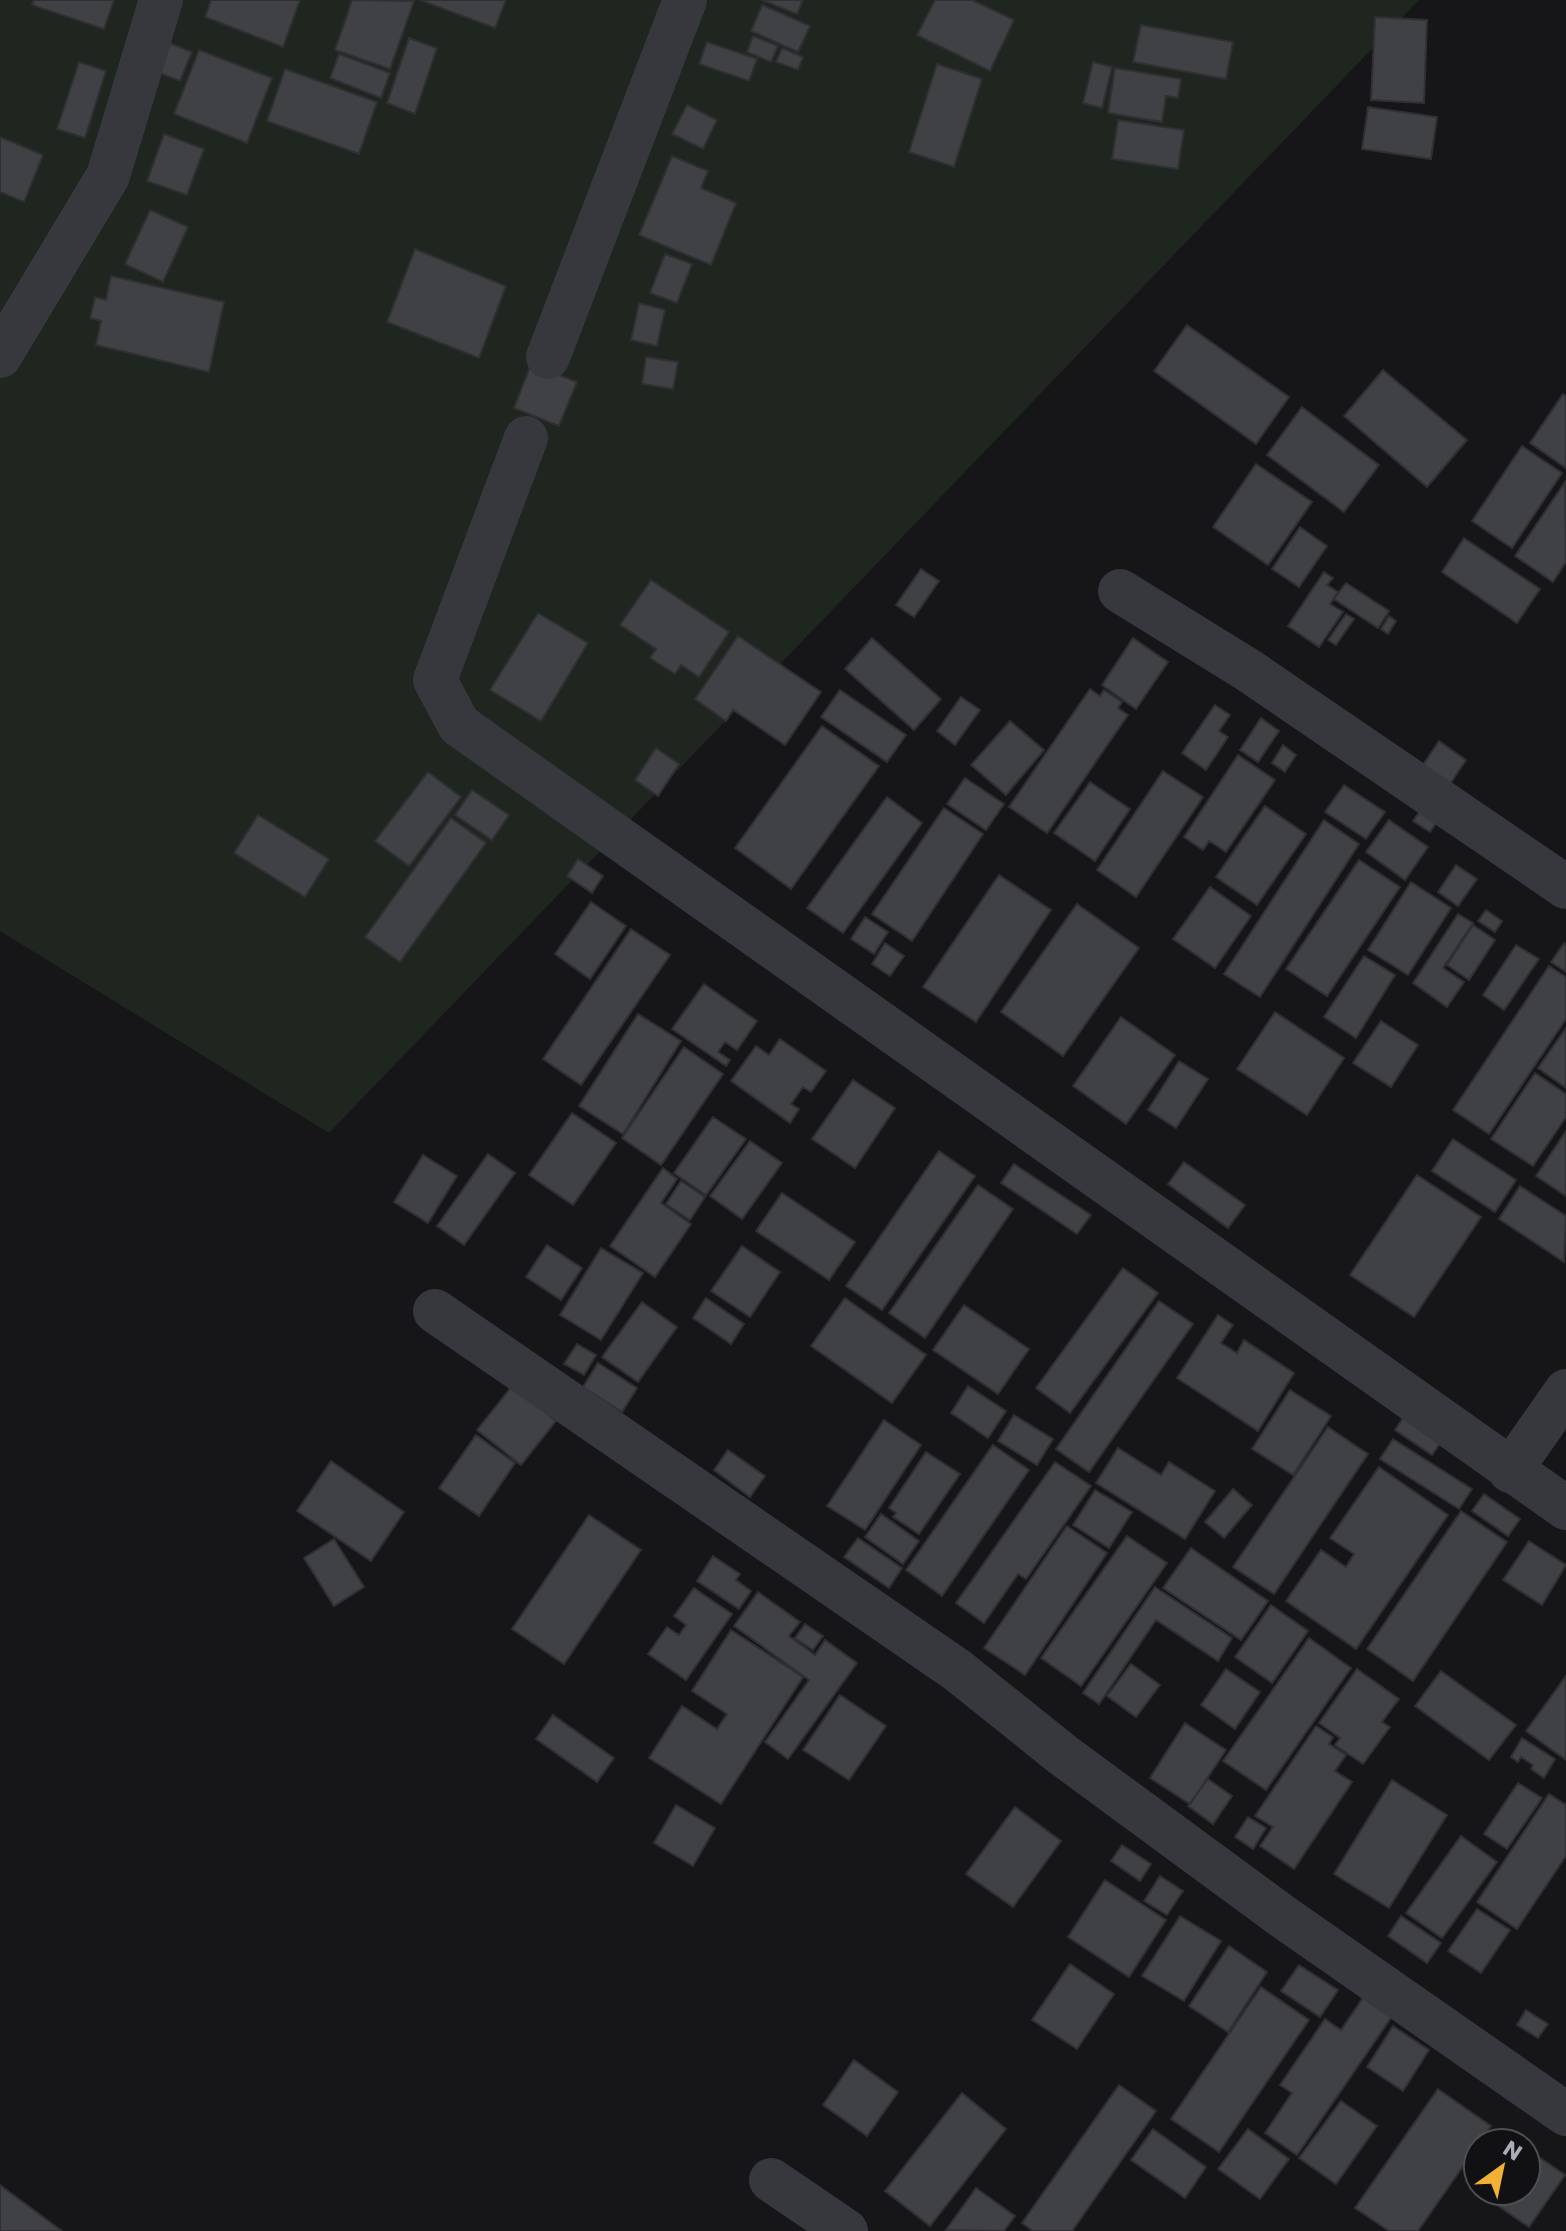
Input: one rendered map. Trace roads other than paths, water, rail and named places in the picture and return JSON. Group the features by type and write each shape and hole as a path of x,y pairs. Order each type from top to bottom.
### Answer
{"street":[{"path":"0,356 108,176 161,0"},
{"path":"548,357 685,0"},
{"path":"526,438 435,680 459,725 1566,1508"},
{"path":"1120,591 1248,670 1566,887"},
{"path":"435,1311 957,1670 1063,1755 1270,1907 1566,2114"},
{"path":"1510,1471 1566,1391"},
{"path":"771,2180 846,2231"}]}
